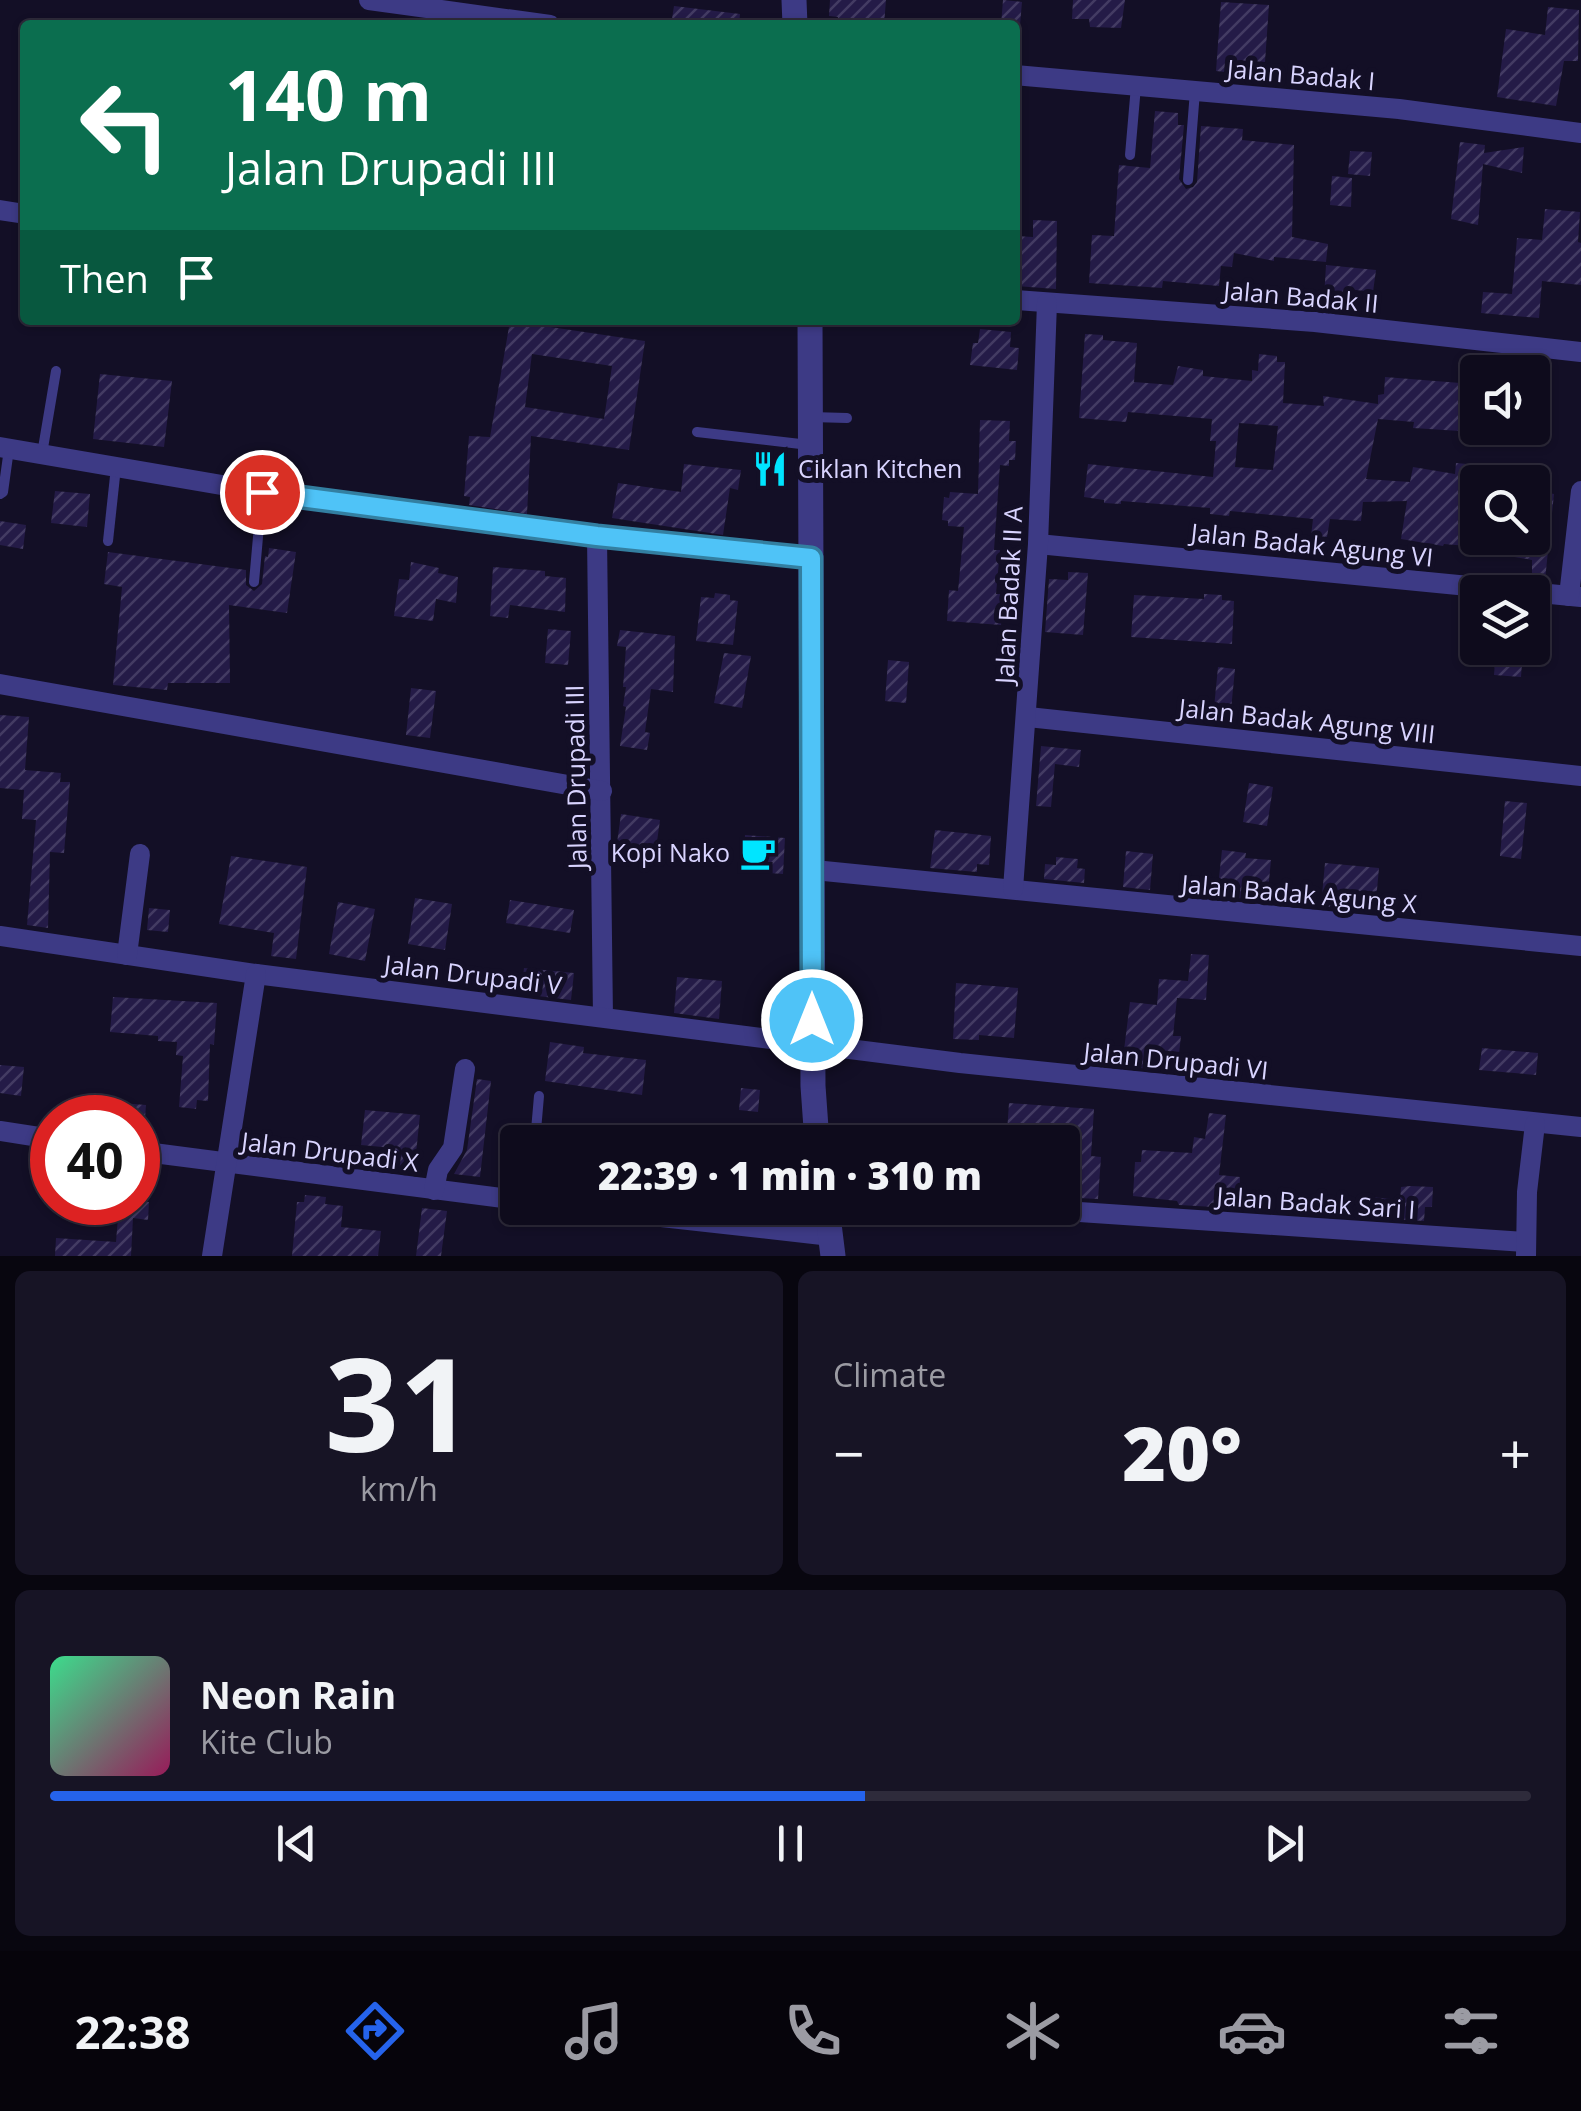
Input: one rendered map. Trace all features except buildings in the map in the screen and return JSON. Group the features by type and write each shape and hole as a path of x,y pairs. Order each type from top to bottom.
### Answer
{"street":[{"path":"369,0 429,17 474,20"},
{"name":"Jalan Badak I","path":"1020,76 1400,109 1581,133"},
{"name":"Jalan Badak II","path":"1020,300 1315,322 1581,352"},
{"name":"Jalan Badak II A","path":"1013,889 1028,717 1047,303"},
{"path":"810,325 810,788 816,1125"},
{"path":"5,448 262,492 597,536 811,558"},
{"path":"1575,596 1581,492"},
{"name":"Jalan Drupadi III","path":"597,536 603,1017"},
{"name":"Jalan Badak Agung VI","path":"1038,544 1575,596"},
{"path":"0,684 602,791"},
{"name":"Jalan Badak Agung VIII","path":"1028,717 1581,776"},
{"path":"127,954 140,854"},
{"name":"Jalan Badak Agung X","path":"814,870 1581,946"},
{"name":"Jalan Drupadi V","path":"1,936 256,974 812,1044"},
{"path":"212,1256 256,974"},
{"name":"Jalan Drupadi VI","path":"812,1044 1581,1127"},
{"path":"434,1190 438,1170 453,1148 465,1068"},
{"path":"1525,1249 1535,1124"},
{"path":"0,1132 30,1136"},
{"name":"Jalan Drupadi X","path":"160,1154 500,1198"},
{"name":"Jalan Badak Sari I","path":"1080,1213 1525,1249"},
{"path":"693,1225 832,1246"}],"lane":[{"path":"1130,155 1136,86"},
{"path":"1188,180 1195,91"},
{"path":"42,455 56,371"},
{"path":"810,416 848,418"},
{"path":"697,432 809,445"},
{"path":"0,494 5,448"},
{"path":"108,541 116,467"},
{"path":"254,582 262,492"},
{"path":"0,948 1,936"},
{"path":"536,1125 538,1096"}],"place":[{"name":"Ciklan Kitchen","path":"770,469"},
{"name":"Kopi Nako","path":"758,853"}],"route":[{"path":"262,492 597,536 811,558 812,1020"}]}
